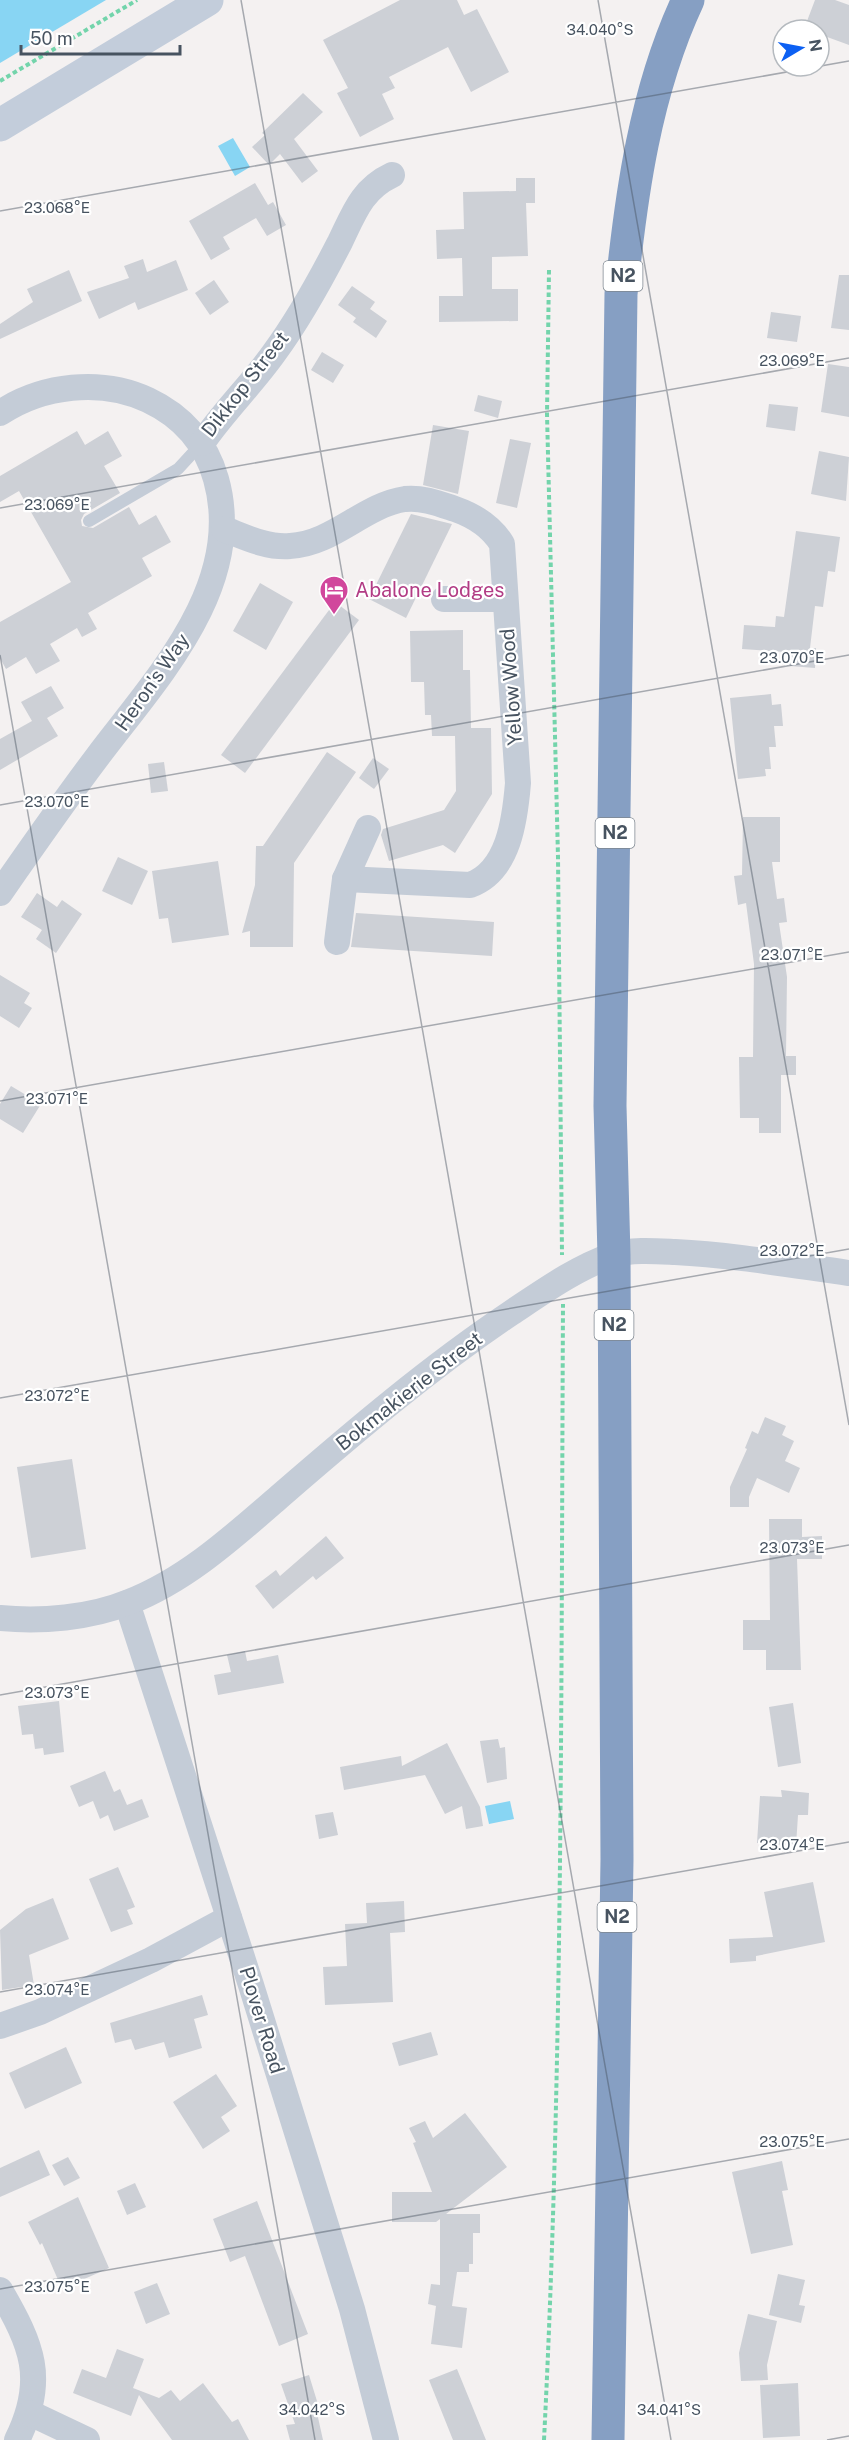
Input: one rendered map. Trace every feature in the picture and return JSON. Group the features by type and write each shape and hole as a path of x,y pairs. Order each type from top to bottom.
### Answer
{"highway":[{"name":"N2","path":"608,2440 617,1859 614,1255 610,1106 621,294 636,170 666,56 688,0"}],"street":[{"path":"0,125 207,0"},
{"name":"Dikkop Street","path":"0,413 14,403 44,393 69,387 97,387 146,399 165,409 202,443 218,419 276,351 334,254 361,198 377,182 392,175"},
{"name":"Heron's Way","path":"0,893 99,754 145,699 183,642 209,591 224,530 220,493 202,443"},
{"name":"Yellow Wood","path":"224,530 256,541 290,546 327,537 390,504 406,499 437,503 467,513 484,523 497,535 502,544 518,783 515,818 496,866 484,880 470,885 345,879"},
{"path":"444,599 506,599"},
{"path":"337,942 345,879 368,828"},
{"name":"Bokmakierie Street","path":"0,1618 49,1619 127,1603 161,1587 213,1552 382,1408 478,1335 563,1278 614,1255 650,1251 697,1253 849,1273"},
{"name":"Plover Road","path":"127,1603 361,2338 386,2440"},
{"path":"0,2026 40,2012 151,1960 229,1918"},
{"path":"0,2290 25,2334 33,2379 30,2413 17,2440"},
{"path":"30,2413 87,2440"}],"lane":[{"path":"89,521 178,469 202,443"}],"path":[{"path":"0,81 137,0"},
{"path":"544,2440 552,2275 561,1749 563,1278 558,857 547,425 549,270"}],"water":[{"path":"0,0 106,0 0,63"},
{"path":"233,138 250,167 235,176 218,146"},
{"path":"510,1801 514,1819 489,1824 485,1806"}],"building":[{"path":"400,0 457,0 464,15 477,9 509,72 471,92 448,47 389,77 395,88 382,94 394,119 360,137 337,93 348,88 323,40"},
{"path":"815,0 835,0 849,5 849,45 831,38 831,18 808,18"},
{"path":"303,93 323,112 294,139 318,171 302,183 280,154 269,165 252,147 265,135 262,133"},
{"path":"516,178 535,178 535,203 526,203 528,256 492,257 492,289 518,289 518,321 439,322 439,296 463,296 462,258 437,259 436,230 464,229 463,192 516,191"},
{"path":"255,183 268,205 273,202 286,225 267,236 256,218 223,237 230,249 211,260 189,221"},
{"path":"143,259 147,272 176,260 188,290 138,310 135,302 99,319 87,292 129,278 124,266"},
{"path":"69,270 82,301 0,339 0,324 33,302 27,289"},
{"path":"839,275 849,275 849,330 831,328"},
{"path":"214,280 229,302 210,315 195,293"},
{"path":"352,286 375,302 370,309 387,321 376,338 353,322 356,318 338,305"},
{"path":"771,312 801,316 797,342 767,338"},
{"path":"322,352 344,365 333,383 311,370"},
{"path":"828,364 849,367 849,417 821,412"},
{"path":"478,395 502,401 498,418 474,411"},
{"path":"769,404 798,407 795,431 766,427"},
{"path":"433,425 469,431 458,494 423,485"},
{"path":"77,431 85,445 108,431 122,456 104,466 120,493 84,514 81,520 82,526 93,528 129,507 139,525 156,515 171,542 142,558 152,576 88,613 97,629 82,637 77,628 50,644 60,661 36,674 26,657 6,669 0,658 0,622 71,582 19,491 0,502 0,476"},
{"path":"510,439 531,443 517,508 496,503"},
{"path":"819,451 849,457 846,501 811,494"},
{"path":"411,514 452,524 406,618 369,599"},
{"path":"796,531 840,537 835,572 828,571 823,607 815,606 810,648 816,648 815,668 790,666 785,652 742,649 744,625 775,627 776,616 784,617"},
{"path":"260,583 293,602 266,650 233,631"},
{"path":"335,602 359,620 245,773 221,755"},
{"path":"463,630 463,670 470,670 471,728 491,728 492,794 455,853 443,845 389,861 381,835 383,829 444,810 456,791 455,736 432,736 431,715 425,715 424,682 411,682 410,631"},
{"path":"51,686 64,708 47,718 58,736 0,770 0,739 32,721 21,702"},
{"path":"771,694 772,705 781,704 783,726 774,726 776,747 769,747 771,769 765,769 766,776 738,779 730,698"},
{"path":"327,752 356,772 294,863 293,947 250,947 250,931 242,933 255,885 256,846 263,846"},
{"path":"373,758 389,769 374,789 359,778"},
{"path":"164,762 168,791 151,793 148,764"},
{"path":"743,817 780,817 780,862 772,862 777,899 784,898 787,922 779,923 787,977 786,1056 796,1056 796,1075 781,1075 781,1133 759,1133 759,1118 740,1118 739,1057 753,1057 754,964 746,903 738,905 734,876 742,875"},
{"path":"118,857 148,871 132,905 102,891"},
{"path":"218,861 229,935 172,943 168,918 159,919 152,871"},
{"path":"37,893 57,907 62,900 82,914 56,953 36,939 42,930 21,917"},
{"path":"356,913 494,922 492,956 351,947"},
{"path":"0,975 30,993 24,1003 32,1008 19,1028 0,1016"},
{"path":"11,1086 41,1104 23,1133 0,1119 0,1104"},
{"path":"765,1417 786,1426 782,1435 794,1441 785,1461 800,1468 789,1493 757,1478 749,1497 749,1507 730,1507 730,1487 747,1449 745,1448 752,1431 758,1434"},
{"path":"72,1459 86,1549 31,1558 17,1467"},
{"path":"769,1519 802,1519 802,1537 822,1536 822,1559 797,1559 801,1670 766,1670 766,1650 743,1650 743,1620 770,1620"},
{"path":"326,1536 344,1558 316,1580 313,1576 273,1609 255,1586 276,1570 280,1576"},
{"path":"245,1651 247,1661 278,1655 284,1683 218,1695 214,1675 231,1672 227,1655"},
{"path":"59,1701 64,1752 44,1755 43,1748 35,1749 33,1734 22,1735 18,1706"},
{"path":"793,1703 801,1763 778,1767 769,1707"},
{"path":"498,1739 500,1748 505,1747 507,1779 487,1783 480,1741"},
{"path":"447,1743 480,1807 483,1826 466,1829 462,1806 445,1814 425,1775 344,1790 340,1767 401,1756 402,1766"},
{"path":"105,1771 114,1792 120,1789 127,1805 142,1799 149,1817 114,1831 108,1815 100,1819 93,1801 79,1807 70,1786"},
{"path":"781,1790 809,1793 808,1815 798,1815 796,1846 757,1843 760,1796 782,1797"},
{"path":"333,1812 338,1835 319,1839 315,1815"},
{"path":"118,1867 135,1907 127,1910 133,1924 111,1932 89,1879"},
{"path":"813,1882 825,1942 756,1956 756,1961 730,1963 729,1939 773,1937 764,1892"},
{"path":"53,1898 69,1939 29,1955 34,1985 2,1990 0,1930 26,1909"},
{"path":"404,1901 405,1932 390,1933 393,2002 325,2005 323,1967 347,1966 345,1924 367,1923 366,1903"},
{"path":"202,1995 208,2015 194,2019 202,2048 169,2058 164,2042 135,2050 131,2039 115,2043 110,2023"},
{"path":"431,2032 438,2055 399,2066 392,2043"},
{"path":"66,2047 82,2083 25,2109 9,2073"},
{"path":"216,2074 237,2106 221,2117 230,2131 203,2149 173,2102"},
{"path":"465,2113 507,2167 446,2214 480,2214 480,2233 473,2233 473,2264 469,2264 469,2272 457,2272 452,2306 467,2308 462,2348 431,2344 436,2306 428,2304 431,2284 440,2285 440,2219 436,2222 392,2222 392,2192 432,2192 413,2143 416,2142 409,2128 425,2121 433,2138"},
{"path":"39,2150 50,2175 0,2197 0,2168"},
{"path":"68,2157 80,2178 64,2186 52,2165"},
{"path":"782,2161 788,2190 782,2191 793,2245 751,2254 732,2172"},
{"path":"135,2183 146,2207 127,2215 117,2191"},
{"path":"78,2197 109,2268 62,2289 42,2243 40,2245 28,2222"},
{"path":"257,2201 308,2334 279,2346 245,2256 230,2262 213,2219"},
{"path":"778,2274 805,2280 799,2305 805,2306 801,2323 769,2315"},
{"path":"157,2283 170,2314 146,2324 134,2292"},
{"path":"748,2314 777,2321 767,2365 768,2380 741,2381 739,2353"},
{"path":"117,2349 144,2359 133,2388 159,2398 171,2390 180,2401 203,2383 232,2422 238,2419 249,2440 172,2440 139,2395 131,2416 73,2393 82,2369 106,2378"},
{"path":"457,2369 486,2440 453,2440 429,2380"},
{"path":"309,2375 320,2411 317,2413 323,2440 290,2440 286,2425 295,2424 281,2384"},
{"path":"798,2383 800,2436 763,2438 760,2385"}],"place":[{"name":"Abalone Lodges","path":"334,616"}]}
